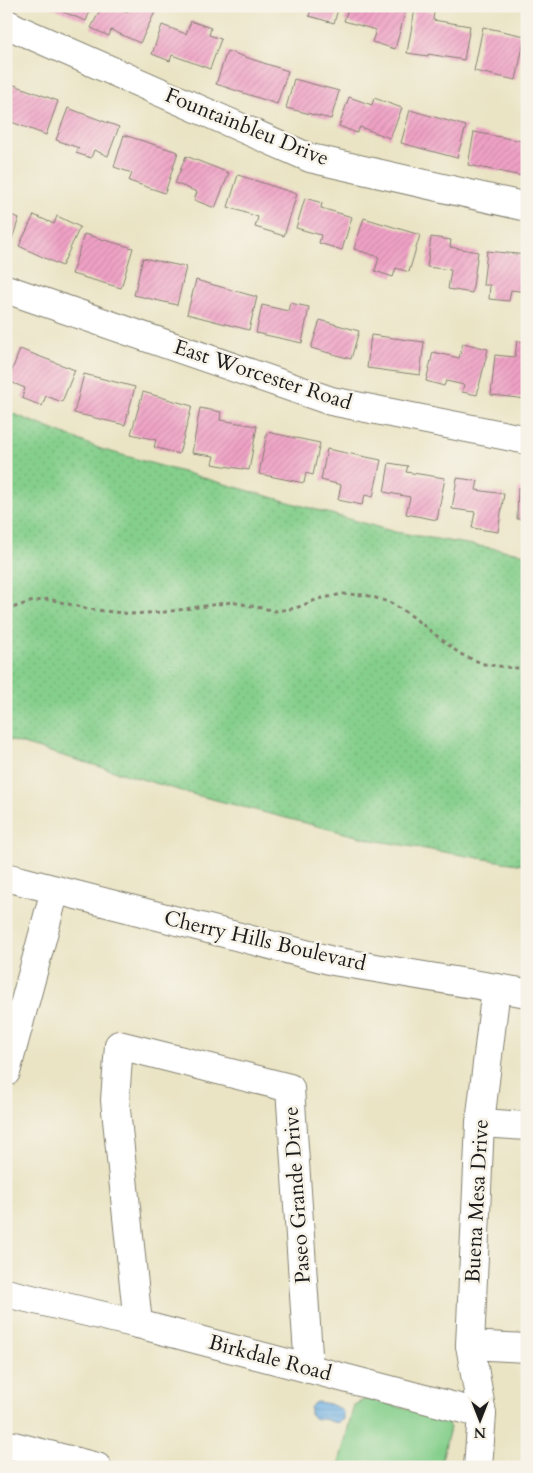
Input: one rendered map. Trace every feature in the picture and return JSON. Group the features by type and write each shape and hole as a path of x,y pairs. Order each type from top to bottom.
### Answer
{"street":[{"name":"Fountainbleu Drive","path":"6,23 310,158 527,208"},
{"name":"East Worcester Road","path":"6,289 332,401 527,440"},
{"name":"Cherry Hills Boulevard","path":"6,877 332,961 527,993"},
{"path":"6,1072 55,890"},
{"name":"Buena Mesa Drive","path":"482,1414 470,1346 480,1123 496,988"},
{"name":"Paseo Grande Drive","path":"138,1324 114,1100 120,1045 290,1088 309,1368"},
{"path":"480,1123 527,1126"},
{"name":"Birkdale Road","path":"6,1293 138,1324 482,1414"},
{"path":"470,1346 527,1348"},
{"path":"478,1467 482,1414"},
{"path":"6,1444 97,1467"}],"path":[{"path":"6,610 30,602 49,599 88,609 131,614 165,612 232,602 276,611 296,608 318,599 343,594 366,595 389,602 409,614 460,654 484,664 527,668"}],"green space":[{"path":"6,411 101,449 395,532 527,554 527,865 372,840 192,794 6,739"},
{"path":"366,1399 445,1418 450,1428 440,1467 338,1467 354,1405"}],"water":[{"path":"317,1402 338,1408 343,1412 343,1419 335,1422 314,1418 310,1414 310,1408"}],"building":[{"path":"48,6 92,6 86,21"},
{"path":"102,6 116,6 127,12 130,6 158,6 140,43 111,30 109,36 91,28"},
{"path":"312,6 339,6 334,23 309,16"},
{"path":"349,6 407,6 395,49 372,42 376,30 344,21"},
{"path":"415,9 434,12 433,20 470,26 464,60 428,54 428,56 407,53"},
{"path":"191,21 211,28 209,35 221,39 210,69 172,55 170,61 152,54 162,25 186,34"},
{"path":"483,27 525,36 516,80 474,71"},
{"path":"227,51 288,71 277,104 216,84"},
{"path":"294,79 339,91 331,119 286,108"},
{"path":"6,82 58,101 46,135 6,120"},
{"path":"349,97 372,105 374,98 402,108 390,138 360,127 357,133 339,126"},
{"path":"68,108 119,127 108,156 94,150 91,158 76,153 79,148 56,140"},
{"path":"410,110 466,126 457,158 401,143"},
{"path":"474,132 527,142 527,177 468,165"},
{"path":"124,135 178,152 165,193 129,181 132,173 114,167"},
{"path":"186,156 229,173 215,208 194,200 197,192 175,183"},
{"path":"238,175 297,194 284,236 255,227 258,217 228,207"},
{"path":"305,198 322,203 321,208 352,217 342,250 319,243 321,235 296,228"},
{"path":"6,213 19,218 10,245 6,244"},
{"path":"34,215 54,224 57,216 80,227 62,266 19,246"},
{"path":"364,218 420,235 409,272 396,268 393,277 375,271 379,257 354,249"},
{"path":"84,234 133,248 121,288 72,274"},
{"path":"431,237 451,240 450,247 478,252 472,293 448,289 451,270 427,267"},
{"path":"487,251 527,255 527,292 511,290 509,301 489,299 490,285 483,285"},
{"path":"143,258 186,267 177,305 134,295"},
{"path":"196,280 257,297 249,330 187,314"},
{"path":"290,303 309,307 302,343 256,333 262,305 288,311"},
{"path":"320,320 359,331 351,359 311,348"},
{"path":"371,335 424,342 420,375 367,368"},
{"path":"517,341 527,342 527,399 491,395 495,355 515,357"},
{"path":"463,343 488,349 477,395 462,392 464,385 446,381 444,386 426,381 433,352 459,358"},
{"path":"20,349 75,370 62,402 46,396 42,406 22,398 25,388 8,381"},
{"path":"84,374 135,387 125,425 74,413"},
{"path":"143,392 192,406 179,454 154,447 156,440 131,434"},
{"path":"200,408 221,412 220,420 257,426 249,470 212,464 214,456 192,453"},
{"path":"267,432 320,443 313,475 306,473 304,483 259,474"},
{"path":"327,449 381,460 373,497 365,495 362,505 338,500 341,485 321,480"},
{"path":"389,463 408,466 406,472 445,478 437,520 406,514 410,497 384,492"},
{"path":"457,478 478,481 476,490 504,494 498,532 472,528 475,512 452,509"},
{"path":"518,488 527,489 527,519 517,519"}]}
